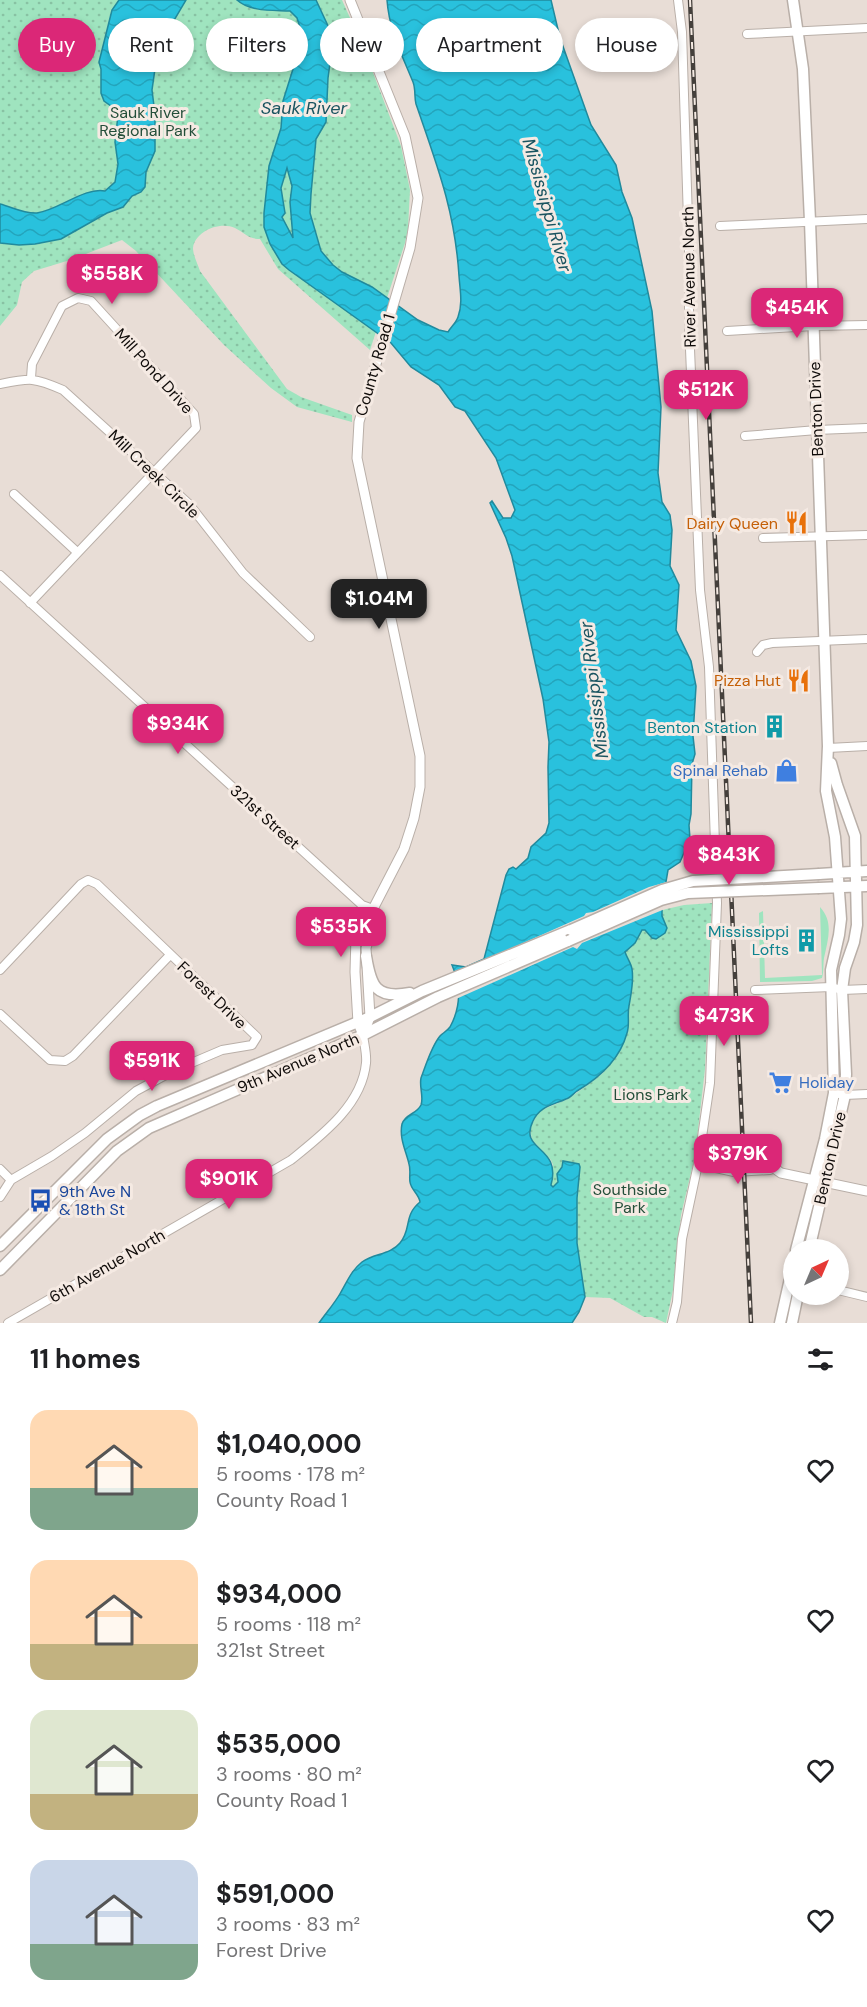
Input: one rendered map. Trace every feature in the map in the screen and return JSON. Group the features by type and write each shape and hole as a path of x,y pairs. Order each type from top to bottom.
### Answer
{"main road":[{"name":"Benton Drive","path":"794,0 802,69 810,220 828,747 826,791 836,837 840,928 832,962 836,989 839,1094 819,1181 811,1239"},
{"name":"Benton Drive","path":"828,747 837,785 853,828 861,871 856,933 836,989"},
{"name":"9th Avenue North","path":"0,1246 107,1139 140,1115 157,1106 358,1023 422,991 572,930 662,890 693,881 861,871"},
{"name":"9th Avenue North","path":"0,1270 117,1151 149,1128 363,1035 438,998 661,900 688,893 861,886"},
{"path":"366,956 373,983 379,991 386,995 422,991"},
{"name":"Benton Drive","path":"800,1239 819,1181"},
{"path":"780,1323 784,1305"},
{"path":"792,1323 796,1305"}],"street":[{"name":"County Road 1","path":"350,0 405,136 418,198 410,248 359,422 357,458 420,756 420,787 414,818 404,849 373,909 364,918 356,935 358,1023"},
{"name":"River Avenue North","path":"672,1323 677,1302 682,1239 698,1164 710,1083 717,903 709,667 699,567 689,325 683,52 678,0"},
{"path":"747,34 867,28"},
{"path":"720,225 867,219"},
{"name":"Mill Pond Drive","path":"30,603 196,428 194,414 91,301 78,298 62,306 32,364 31,378"},
{"path":"728,331 867,325"},
{"path":"0,384 31,378"},
{"name":"Mill Creek Circle","path":"31,378 63,390 189,504 243,573 310,637"},
{"path":"745,436 867,428"},
{"path":"14,494 77,552"},
{"path":"763,538 867,535"},
{"name":"321st Street","path":"0,575 362,905 373,909"},
{"path":"757,652 764,645 772,643 867,639"},
{"path":"828,747 867,746"},
{"name":"Forest Drive","path":"0,970 81,884 88,880 97,884 257,1037 252,1045 222,1050 175,1070 136,1091 85,1133 11,1180"},
{"name":"County Road 1","path":"370,1017 366,956 367,939 374,922 373,909"},
{"path":"0,1014 50,1060 65,1061 73,1056 170,955"},
{"path":"754,990 867,989"},
{"path":"363,1035 370,1017"},
{"path":"358,1023 363,1035"},
{"name":"6th Avenue North","path":"8,1323 291,1160 321,1135 354,1099 362,1081 366,1061 363,1035"},
{"path":"839,1094 867,1094"},
{"path":"698,1164 734,1172 774,1168 781,1173 867,1191"},
{"path":"0,1169 11,1180 0,1197"},
{"path":"849,1293 867,1297"}],"green space":[{"name":"Sauk River Regional Park","path":"0,0 342,0 350,18 320,18 320,72 373,72 401,146 410,190 405,243 370,350 278,269 260,239 249,237 235,228 222,226 203,232 193,248 200,271 287,389 301,397 352,415 352,422 297,407 271,388 224,345 136,251 122,240 34,271 22,282 17,305 0,326"},
{"path":"712,903 705,1069 695,1156 681,1215 673,1290 666,1323 652,1317 644,1317 610,1298 585,1297 576,1232 580,1167 562,1163 557,1174 558,1182 553,1187 551,1185 553,1165 532,1140 530,1128 539,1111 568,1099 589,1084 603,1073 619,1051 628,1031 632,984 625,952 642,930 662,917 662,910 684,905"},
{"path":"820,907 827,919 829,931 822,978 812,981 760,982 759,913 763,911 765,978 822,975"}],"water":[{"path":"119,0 186,0 175,18 110,18"},
{"path":"237,0 316,0 324,18 320,18 320,72 329,72 326,122 316,139 310,213 321,251 342,272 372,287 418,320 448,332 456,321 461,302 457,252 444,188 416,104 413,82 404,61 404,18 390,18 387,0 551,0 555,18 416,18 416,72 563,72 563,46 591,125 616,165 622,192 632,218 652,311 661,407 658,473 662,502 670,515 672,530 670,566 679,585 676,630 691,661 696,686 693,736 695,754 692,764 690,839 680,862 668,870 662,905 662,916 667,928 665,933 656,939 642,930 635,943 625,952 633,978 628,1009 628,1030 624,1042 608,1067 593,1080 569,1098 539,1112 530,1131 535,1144 551,1162 553,1172 551,1185 553,1187 558,1182 557,1174 563,1161 579,1164 580,1167 577,1243 585,1297 572,1323 319,1323 358,1265 367,1259 392,1250 400,1243 406,1233 411,1212 420,1202 410,1182 410,1166 401,1134 402,1124 421,1105 421,1078 431,1051 454,1019 458,1004 458,989 452,965 466,967 484,959 506,875 509,869 513,867 516,869 528,858 531,847 546,833 549,823 549,742 543,699 512,556 490,503 492,501 503,518 511,518 515,510 496,458 465,411 455,407 439,385 411,367 391,343 289,270 282,264 270,244 264,227 269,166 281,128 283,101 292,72 308,72 308,18 297,18 290,11 248,7","holes":["287,168 292,186 290,202 293,238 282,217 285,213 281,188"]},
{"path":"108,26 108,72 155,72 152,90 155,114 155,151 146,172 145,187 141,192 132,196 123,207 107,213 61,239 35,244 0,243 0,204 37,213 89,192 105,191 115,182 118,164 115,142 118,115 115,109 104,101 101,93 99,62"}],"pier":[{"path":"670,881 665,909 582,943 577,949 573,947 456,999 453,974 584,916 586,913 649,887"}],"railway":[{"path":"690,0 751,1323"}],"place":[{"name":"Dairy Queen","path":"796,523"},
{"name":"Pizza Hut","path":"799,680"},
{"name":"Benton Station","path":"775,727"},
{"name":"Spinal Rehab","path":"786,770"},
{"name":"Mississippi Lofts","path":"807,940"},
{"name":"Holiday","path":"781,1082"},
{"name":"9th Ave N & 18th St","path":"41,1200"}],"water label":[{"name":"Sauk River","path":"304,108"},
{"name":"Mississippi River","path":"547,205"},
{"name":"Mississippi River","path":"594,690"}],"park label":[{"name":"Lions Park","path":"651,1094"},
{"name":"Southside Park","path":"630,1198"}]}
